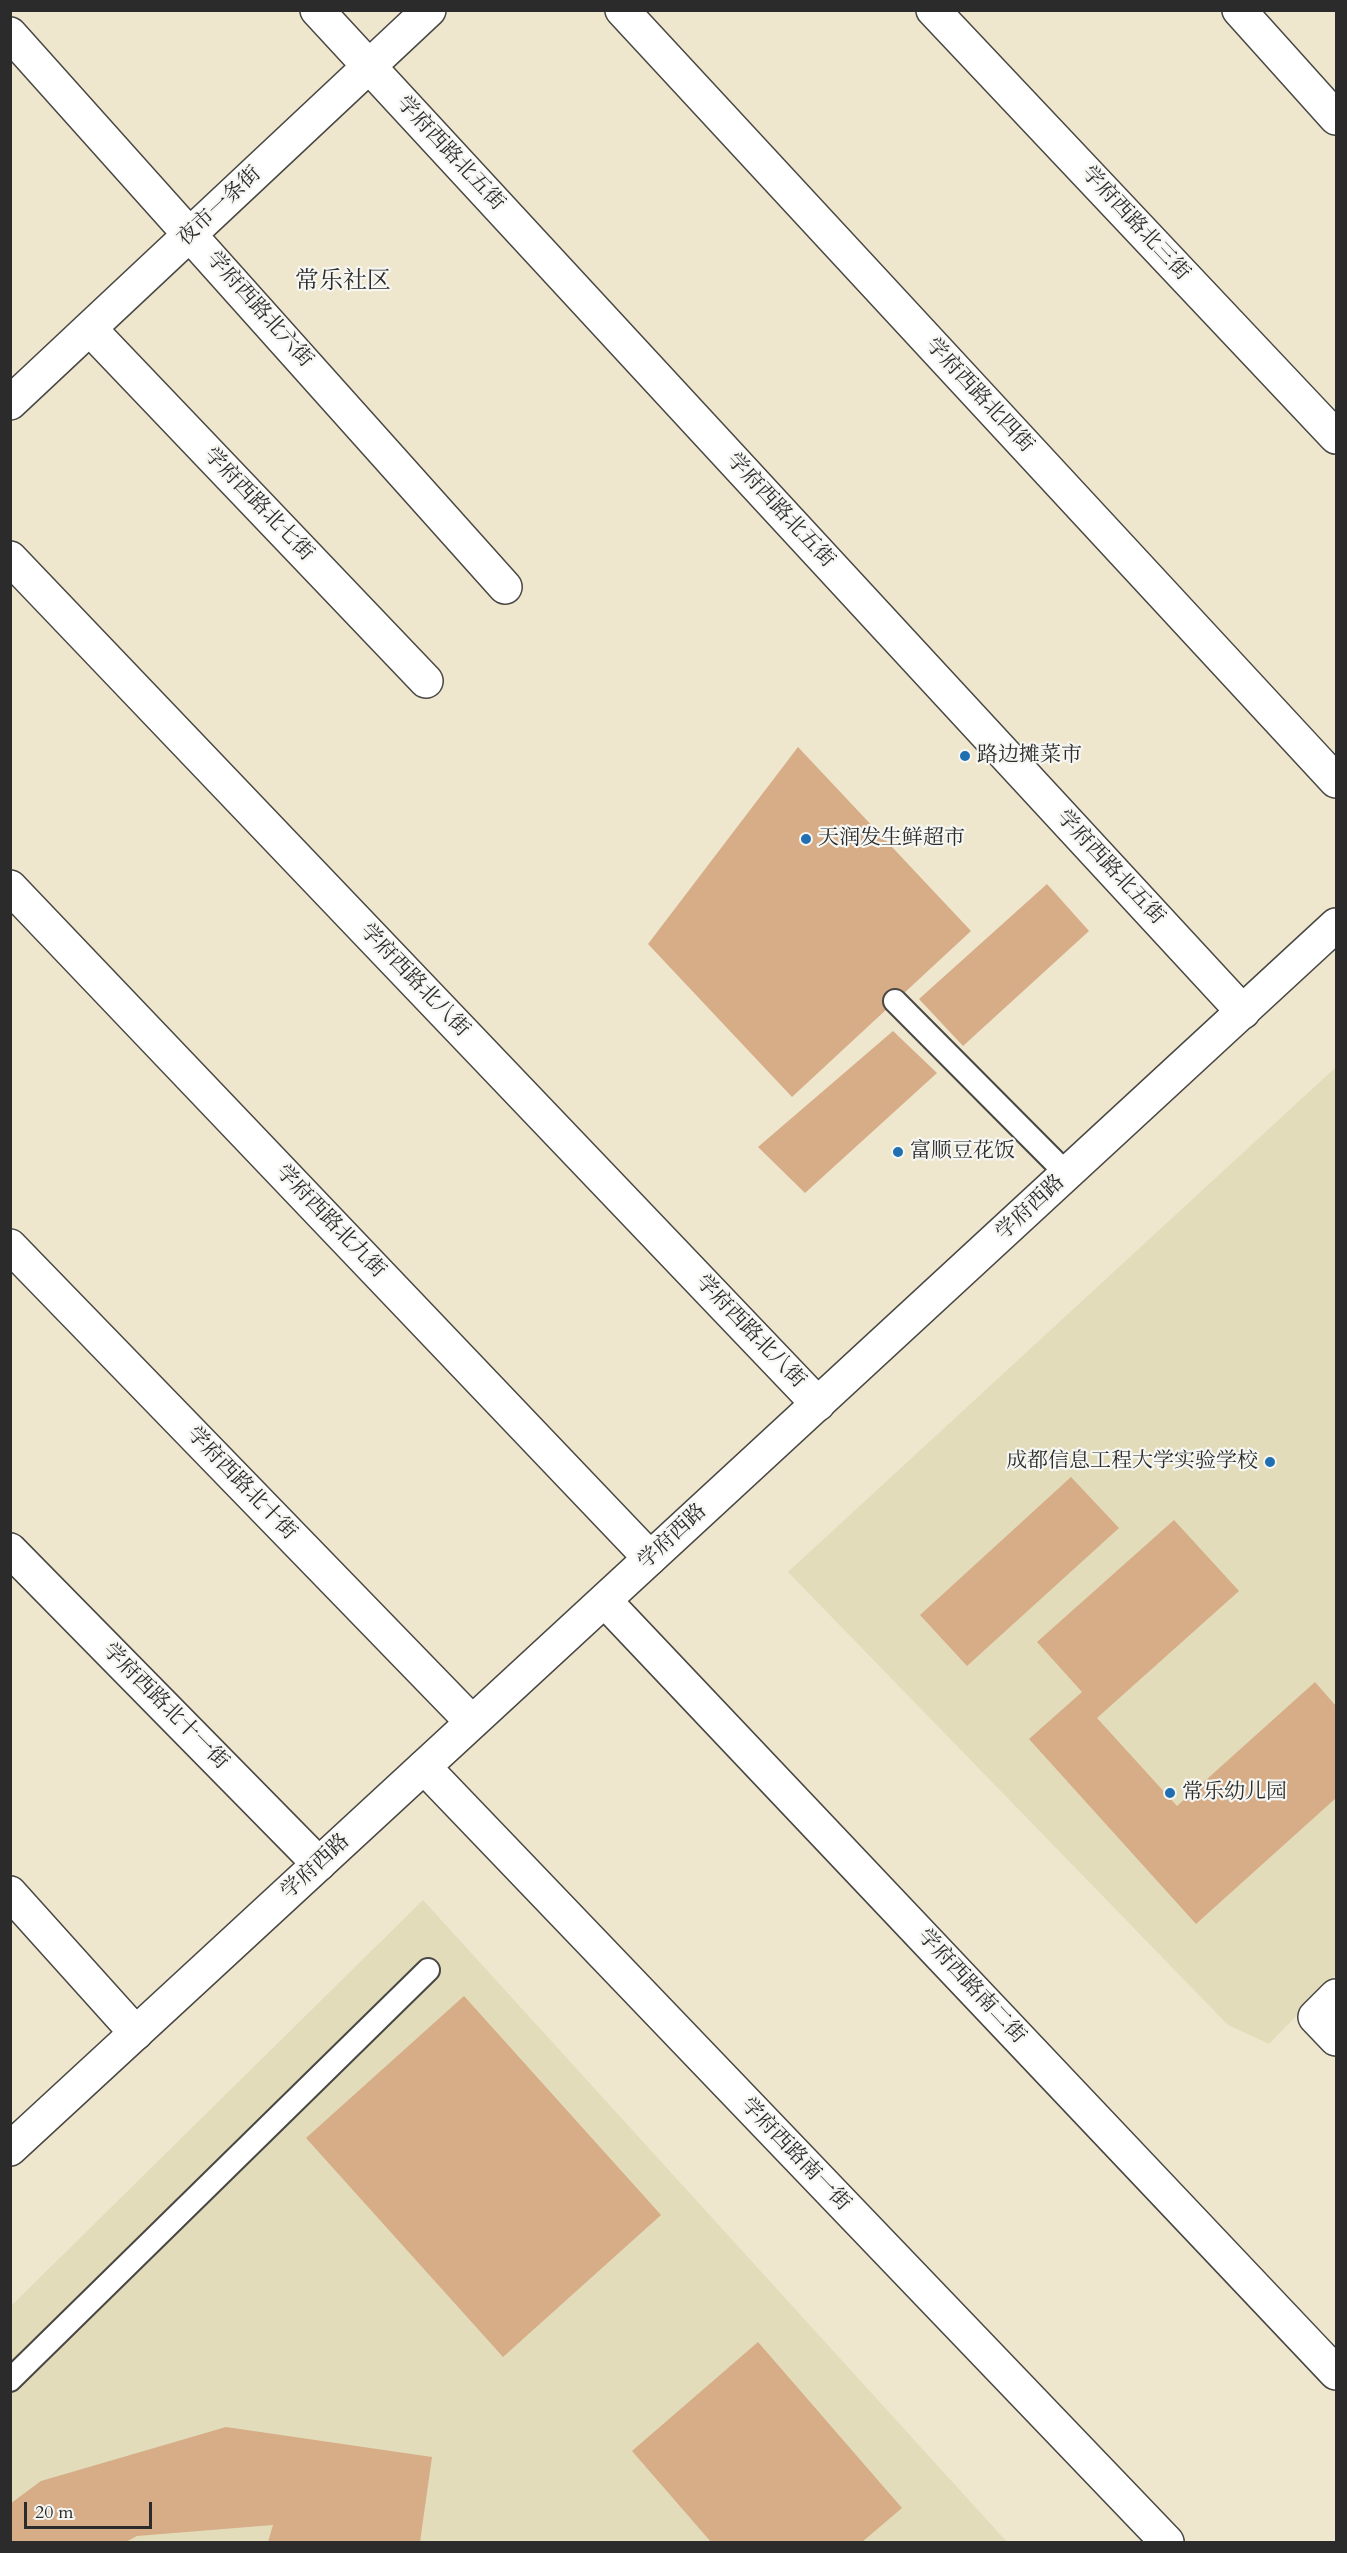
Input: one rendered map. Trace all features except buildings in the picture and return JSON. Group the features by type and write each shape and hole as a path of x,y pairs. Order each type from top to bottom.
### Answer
{"street":[{"name":"学府西路北五街","path":"317,10 1243,1012"},
{"name":"夜市一条街","path":"10,403 429,10"},
{"name":"学府西路北四街","path":"622,10 1336,781"},
{"name":"学府西路北三街","path":"933,10 1336,437"},
{"path":"1239,10 1336,118"},
{"name":"学府西路北六街","path":"10,34 505,587"},
{"name":"学府西路北七街","path":"90,329 426,681"},
{"name":"学府西路北八街","path":"10,558 818,1404"},
{"name":"学府西路北九街","path":"10,887 650,1558"},
{"name":"学府西路","path":"10,2149 1336,925"},
{"name":"学府西路北十街","path":"10,1246 472,1722"},
{"name":"学府西路北十一街","path":"10,1550 319,1864"},
{"name":"学府西路南二街","path":"605,1600 1336,2373"},
{"name":"学府西路南一街","path":"424,1767 1167,2542"},
{"path":"10,1893 136,2033"}],"lane":[{"path":"895,1001 1067,1174"},
{"path":"10,2380 428,1970"}],"shaded area":[{"name":"常乐幼儿园","path":"1336,1067 1336,1975 1269,2044 1228,2025 788,1572"},
{"path":"423,1900 1007,2542 11,2542 11,2306"}],"place":[{"name":"路边摊菜市","path":"965,756"},
{"name":"天润发生鲜超市","path":"806,839"},
{"name":"富顺豆花饭","path":"898,1152"},
{"name":"成都信息工程大学实验学校","path":"1270,1462"},
{"name":"常乐幼儿园","path":"1170,1793"}],"district":[{"name":"常乐社区","path":"343,282"}]}
